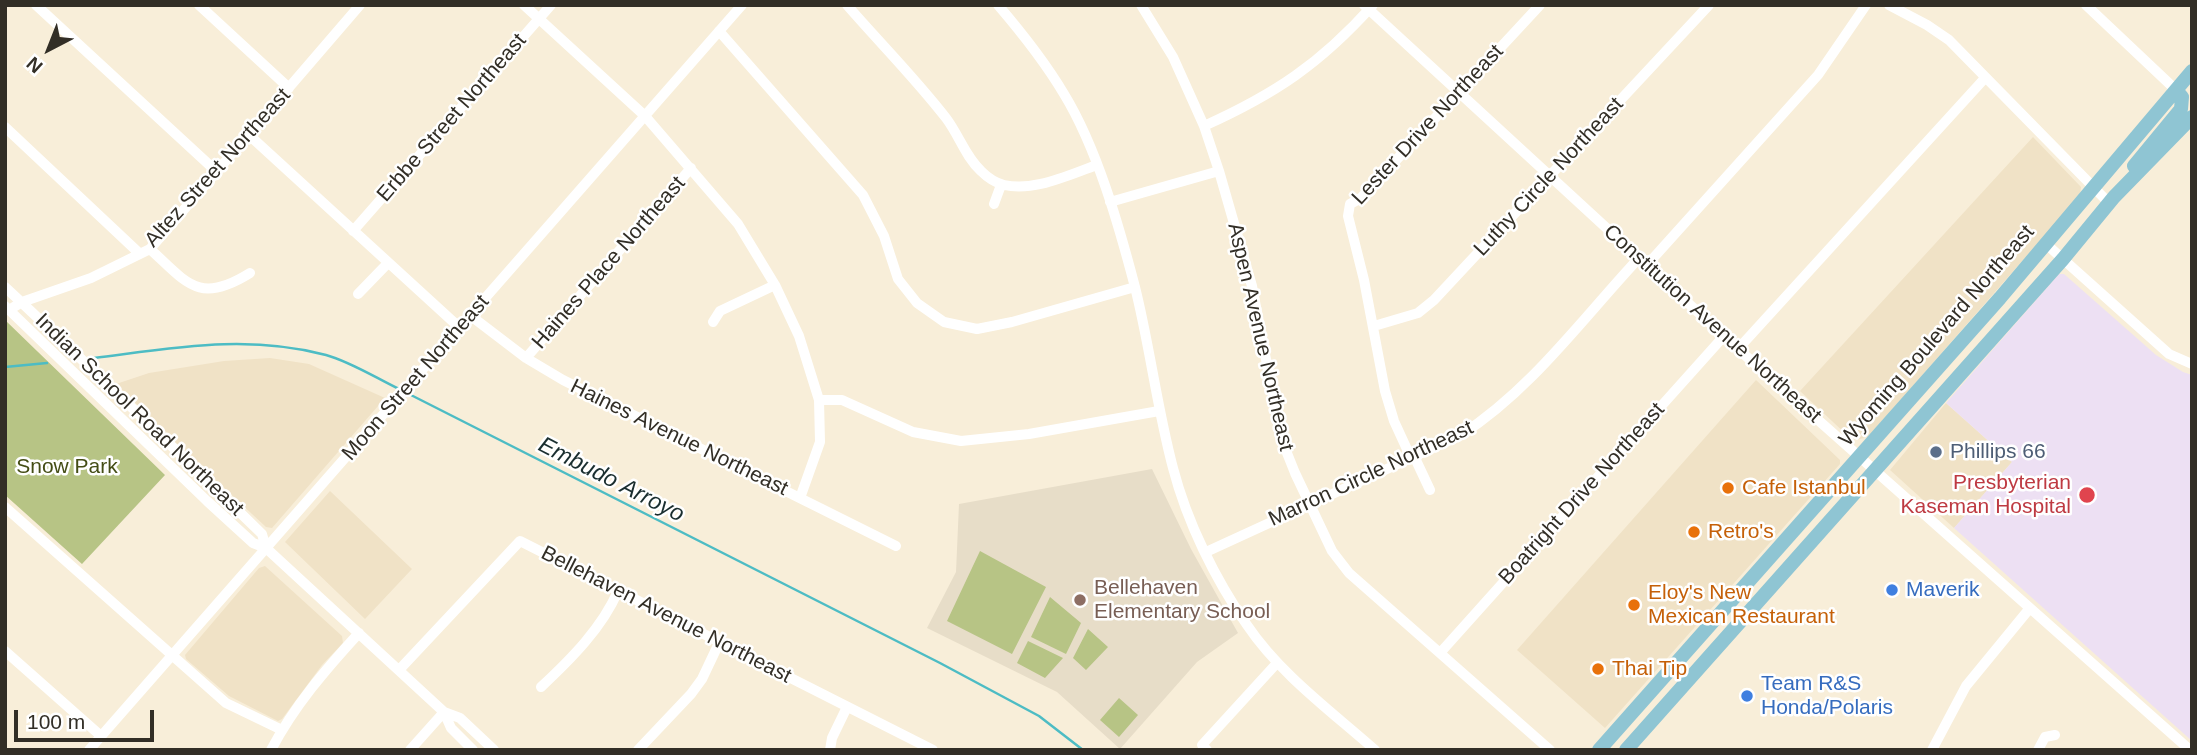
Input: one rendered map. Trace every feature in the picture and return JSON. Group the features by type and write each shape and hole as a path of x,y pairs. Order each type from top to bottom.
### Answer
{"main road":[{"name":"Wyoming Boulevard Northeast","path":"1599,750 1859,458 2192,71"},
{"path":"2111,200 2142,154 2181,109 2182,97 2176,90"},
{"name":"Wyoming Boulevard Northeast","path":"1626,750 2063,259 2111,200 2192,117"}],"street":[{"path":"36,5 217,172"},
{"path":"199,5 289,88"},
{"name":"Altez Street Northeast","path":"7,308 90,278 144,251 250,135 360,5"},
{"path":"524,5 645,116 738,224 775,285 799,336 819,400 820,442 800,498"},
{"name":"Erbbe Street Northeast","path":"353,231 551,5"},
{"name":"Moon Street Northeast","path":"89,750 742,5"},
{"path":"847,5 916,81 948,121 970,159 982,173 1001,185 1021,187 1044,183 1097,165"},
{"path":"998,5 1066,96 1097,165 1135,287 1159,411 1180,491 1206,552 1246,624 1277,663 1375,750"},
{"name":"Aspen Avenue Northeast","path":"1141,5 1173,57 1204,126 1252,286 1281,438 1332,551 1349,573 1550,750"},
{"name":"Lester Drive Northeast","path":"1430,490 1394,421 1385,391 1374,326 1348,216 1350,204 1362,198 1540,5"},
{"name":"Luthy Circle Northeast","path":"1374,326 1418,313 1434,300 1709,5"},
{"name":"Marron Circle Northeast","path":"1206,552 1461,435 1486,418 1518,391 1643,262 1818,75 1866,5"},
{"path":"1889,5 1949,40 2092,187 2111,200"},
{"path":"2086,5 2176,90"},
{"path":"1204,126 1271,94 1320,59 1369,7"},
{"name":"Constitution Avenue Northeast","path":"1369,7 1738,349 2190,750"},
{"path":"719,31 863,194 884,236 898,279 917,303 944,322 977,329 1012,322 1135,287"},
{"path":"1738,349 1985,78"},
{"path":"5,127 144,251 189,284 203,289 232,285 250,273"},
{"path":"250,135 460,328"},
{"name":"Haines Place Northeast","path":"526,358 691,169"},
{"path":"1110,202 1219,171"},
{"path":"994,204 1001,185"},
{"path":"2045,243 2169,354 2192,364"},
{"path":"358,293 388,263"},
{"path":"713,322 720,311 775,285"},
{"name":"Indian School Road Northeast","path":"5,287 98,373 169,446 262,534 267,548"},
{"name":"Indian School Road Northeast","path":"7,308 253,543 267,548 444,712 460,718 494,750"},
{"name":"Haines Avenue Northeast","path":"471,316 526,358 563,380 896,546"},
{"name":"Boatright Drive Northeast","path":"1440,653 1724,336"},
{"path":"819,400 842,400 914,432 961,441 1029,434 1159,411"},
{"path":"5,507 226,703 282,730"},
{"name":"Bellehaven Avenue Northeast","path":"399,670 520,541 933,750"},
{"path":"541,687 597,628 610,610 618,590"},
{"path":"1936,748 1966,686 2030,608"},
{"path":"271,750 315,683 359,633"},
{"path":"638,750 691,694 702,679 720,641"},
{"path":"5,651 101,736"},
{"path":"1204,747 1277,663"},
{"path":"830,750 832,738 847,707"},
{"path":"410,750 444,712"},
{"name":"Indian School Road Northeast","path":"444,712 451,728 473,750"},
{"path":"2038,750 2045,737 2055,735"}],"shaded area":[{"path":"2033,137 2081,187 2080,195 1868,437 1856,440 1850,438 1800,391"},
{"name":"Presbyterian Kaseman Hospital","path":"2059,274 2064,274 2156,355 2192,375 2192,741 1954,528 2012,462 1946,403"},
{"path":"270,358 309,364 385,398 272,528 266,527 116,384 149,373 224,361"},
{"path":"1756,380 1840,460 1840,464 1605,728 1517,650"},
{"path":"1946,403 2012,462 1954,528 1890,470"},
{"name":"Bellehaven Elementary School","path":"1152,469 1191,549 1238,633 1197,662 1120,749 1057,692 927,628 956,572 959,504"},
{"path":"330,491 412,569 365,619 285,542"},
{"path":"265,566 342,636 343,643 278,721 229,696 186,659 185,655 259,568"}],"green space":[{"name":"Snow Park","path":"5,320 165,475 82,564 5,495"},
{"path":"980,551 1046,587 1012,654 947,621"},
{"path":"1050,597 1081,623 1066,654 1031,637"},
{"path":"1088,629 1108,647 1086,670 1073,658"},
{"path":"1028,641 1063,658 1045,678 1017,663"},
{"path":"1119,698 1138,715 1119,737 1100,720"}],"waterway":[{"name":"Embudo Arroyo","path":"94,358 210,345 267,345 326,355 399,389"},
{"name":"Embudo Arroyo","path":"5,367 47,363"},
{"name":"Embudo Arroyo","path":"405,392 940,663 1039,716 1083,750"}],"place":[{"name":"Phillips 66","path":"1936,452"},
{"name":"Cafe Istanbul","path":"1728,488"},
{"name":"Presbyterian Kaseman Hospital","path":"2087,495"},
{"name":"Retro's","path":"1694,532"},
{"name":"Maverik","path":"1892,590"},
{"name":"Bellehaven Elementary School","path":"1080,600"},
{"name":"Eloy's New Mexican Restaurant","path":"1634,605"},
{"name":"Thai Tip","path":"1598,669"},
{"name":"Team R&S Honda/Polaris","path":"1747,696"}]}
